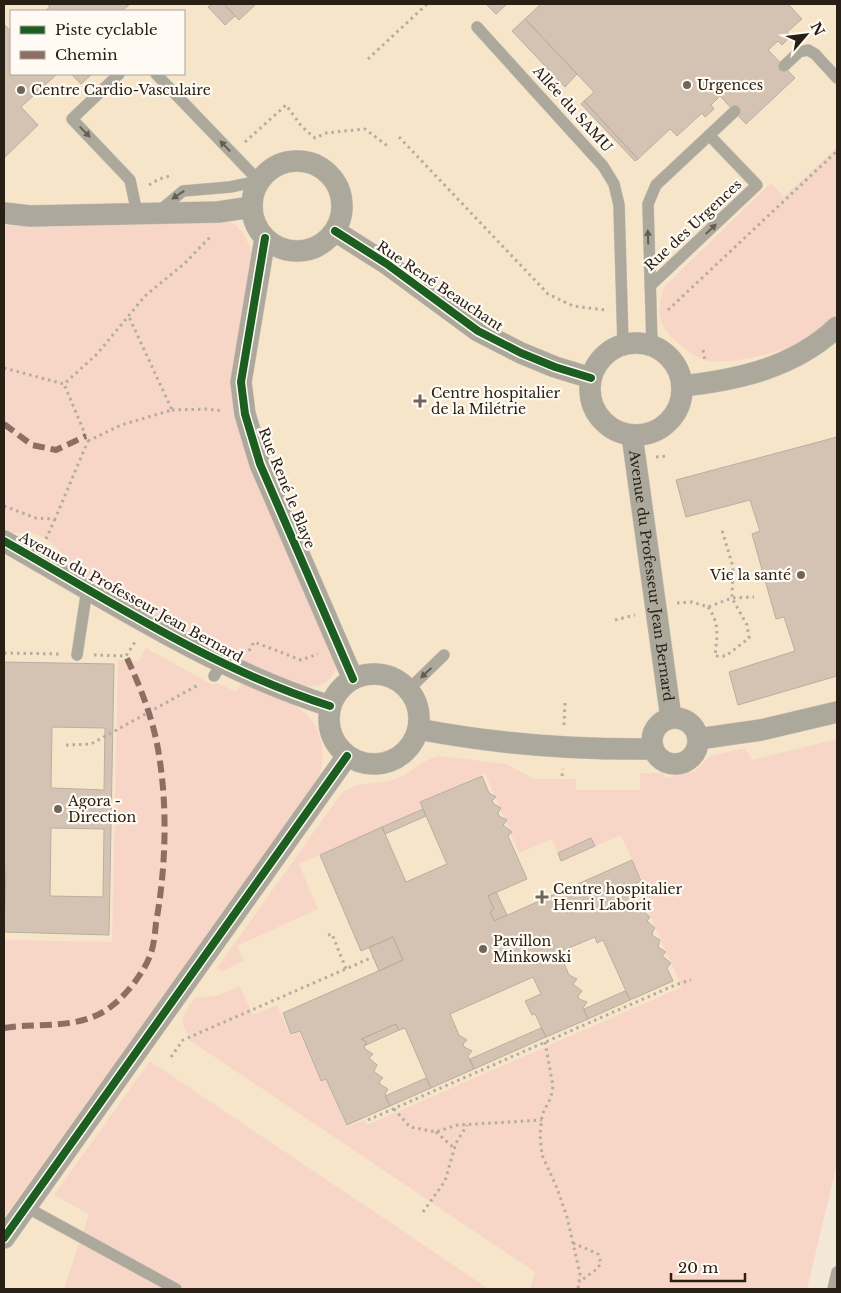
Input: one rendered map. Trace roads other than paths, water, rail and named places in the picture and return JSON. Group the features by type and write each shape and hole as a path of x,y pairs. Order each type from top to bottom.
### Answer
{"street":[{"path":"295,160 320,166 330,174 342,196 340,220 335,231 326,241 315,248 302,251 288,250 276,246 266,238 256,224 252,208 253,194 259,181 269,170 281,163 295,160"},
{"path":"4,213 30,216 218,212 252,208"},
{"name":"Rue René Beauchant","path":"335,231 387,264 478,331 520,353 555,367 591,378"},
{"name":"Rue René le Blaye","path":"266,238 241,382 245,414 260,464 353,679"},
{"path":"682,386 751,375 791,360 814,346 837,327"},
{"path":"636,342 652,346 665,353 677,368 682,386 681,402 674,416 662,427 648,434 632,435 617,431 604,422 594,409 590,393 591,378 597,363 608,351 623,344 636,342"},
{"name":"Avenue du Professeur Jean Bernard","path":"632,435 670,718"},
{"name":"Avenue du Professeur Jean Bernard","path":"4,540 225,671 330,706"},
{"path":"376,674 399,682 408,690 415,702 418,715 418,729 410,746 396,759 370,764 347,756 337,746 331,734 328,720 330,706 335,695 353,679 376,674"},
{"path":"809,718 837,705"},
{"path":"698,739 762,730 837,712"},
{"path":"670,718 686,721 697,732 698,739 698,747 691,758 678,764 663,761 653,749 652,743 655,730 664,720 670,718"},
{"path":"418,729 470,739 527,746 653,749"},
{"path":"4,1238 347,756"}],"lane":[{"name":"Allée du SAMU","path":"478,27 591,150 614,184 619,205 623,344"},
{"path":"784,66 799,52 808,50 815,54 837,78"},
{"path":"118,75 72,118 130,180 147,213 183,191 259,181"},
{"path":"157,75 259,181"},
{"path":"652,346 648,218 650,195 656,185 735,111"},
{"name":"Rue des Urgences","path":"650,286 757,185 709,135"},
{"path":"77,655 86,588"},
{"path":"408,690 444,656"},
{"path":"26,1207 176,1289"},
{"path":"833,1289 837,1272"}],"place":[{"name":"Urgences","path":"687,85"},
{"name":"Centre Cardio-Vasculaire","path":"21,90"},
{"name":"Centre hospitalier de la Milétrie","path":"420,401"},
{"name":"Vie la santé","path":"801,575"},
{"name":"Agora - Direction","path":"58,809"},
{"name":"Centre hospitalier Henri Laborit","path":"542,897"},
{"name":"Pavillon Minkowski","path":"483,949"}]}
